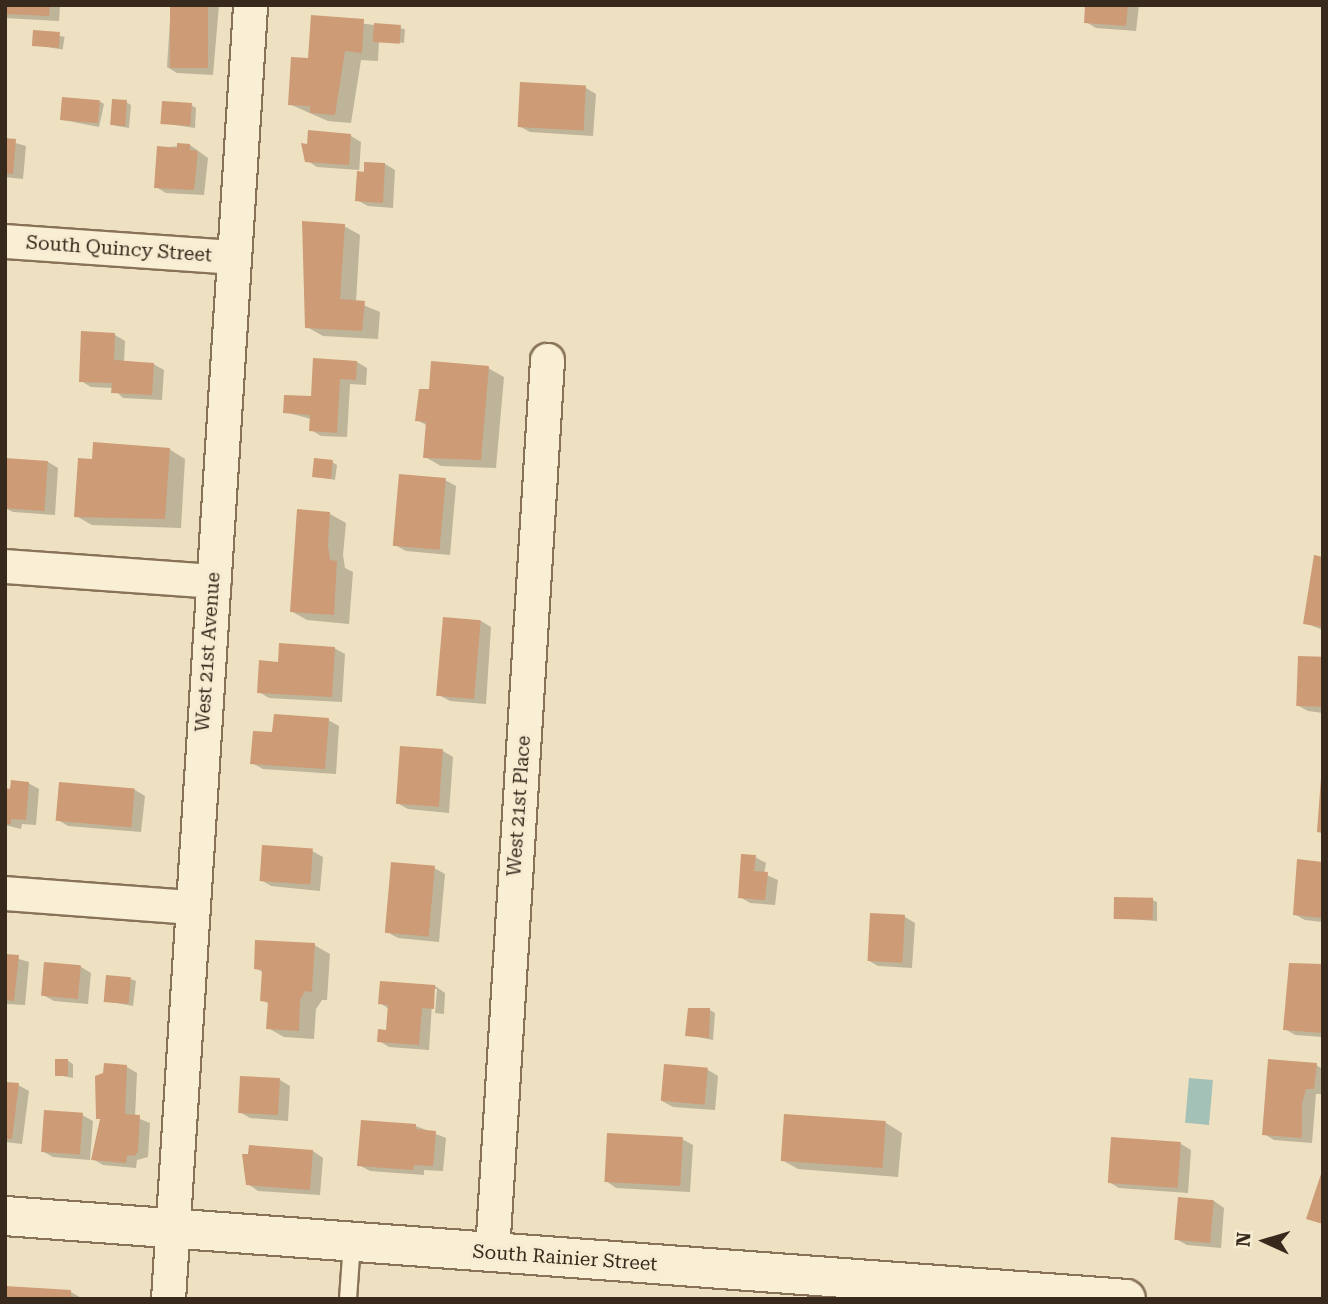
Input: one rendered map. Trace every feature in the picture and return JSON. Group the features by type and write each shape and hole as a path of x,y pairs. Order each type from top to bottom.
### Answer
{"street":[{"name":"West 21st Avenue","path":"168,1299 250,5"},
{"name":"South Quincy Street","path":"5,241 233,257"},
{"name":"West 21st Place","path":"492,1252 547,360"},
{"path":"5,566 213,581"},
{"path":"5,892 192,907"},
{"name":"South Rainier Street","path":"5,1216 492,1252 943,1292 1126,1299"}],"lane":[{"path":"348,1299 352,1242"}],"water":[{"path":"1189,1078 1213,1080 1209,1125 1185,1123"}],"building":[{"path":"5,5 50,5 49,16 5,14"},
{"path":"170,5 208,5 208,68 170,68"},
{"path":"1085,5 1128,5 1126,26 1084,23"},
{"path":"311,15 364,19 362,53 345,51 335,115 310,113 310,106 288,105 291,57 308,58"},
{"path":"374,23 401,25 400,44 373,42"},
{"path":"33,30 60,32 59,48 32,46"},
{"path":"520,82 586,85 584,130 518,127"},
{"path":"62,97 100,100 98,123 60,120"},
{"path":"112,99 127,100 125,126 110,125"},
{"path":"162,101 192,103 190,126 160,124"},
{"path":"308,130 351,134 349,165 305,162 301,143 307,144"},
{"path":"5,138 16,139 13,174 5,173"},
{"path":"177,143 190,144 190,150 198,151 194,190 154,188 157,146 177,148"},
{"path":"364,162 385,163 383,203 355,201 357,171 364,172"},
{"path":"302,221 345,224 340,299 365,301 362,331 305,328"},
{"path":"81,331 115,333 114,360 154,363 152,395 111,393 112,383 79,382"},
{"path":"313,358 357,361 356,380 340,379 337,433 309,431 310,415 283,413 284,395 311,396"},
{"path":"431,361 489,366 481,460 423,458 426,422 415,421 419,389 429,389"},
{"path":"93,442 170,448 165,519 74,517 78,458 92,459"},
{"path":"5,458 48,461 44,511 5,508"},
{"path":"314,458 333,460 331,479 312,477"},
{"path":"399,474 446,478 440,550 393,546"},
{"path":"297,509 330,512 330,560 337,561 334,615 290,612"},
{"path":"1314,555 1323,557 1323,627 1303,624"},
{"path":"443,617 481,620 474,699 436,696"},
{"path":"279,643 335,647 332,697 257,693 259,660 278,662"},
{"path":"1298,656 1323,657 1321,707 1296,706"},
{"path":"274,714 329,718 325,769 250,764 253,731 272,732"},
{"path":"400,746 443,749 439,807 396,804"},
{"path":"1323,778 1323,833 1317,832"},
{"path":"11,780 29,782 26,820 11,819 11,824 5,824 5,788 10,789"},
{"path":"59,782 135,789 131,827 56,821"},
{"path":"262,845 313,849 310,884 259,881"},
{"path":"741,854 756,855 754,871 768,872 765,900 738,898"},
{"path":"1297,859 1323,862 1323,918 1293,915"},
{"path":"391,862 435,866 429,937 385,933"},
{"path":"1114,897 1153,898 1153,920 1114,919"},
{"path":"870,913 905,915 902,963 867,961"},
{"path":"255,940 315,943 312,992 305,991 300,1000 299,1031 266,1029 268,1002 260,1001 262,970 254,969"},
{"path":"5,954 19,955 14,1001 5,1000"},
{"path":"44,962 81,965 78,999 41,996"},
{"path":"1289,963 1323,964 1323,1033 1283,1030"},
{"path":"106,975 131,977 129,1004 104,1002"},
{"path":"380,981 435,985 434,1009 422,1008 419,1045 377,1042 378,1029 386,1030 388,1005 378,1004"},
{"path":"688,1008 710,1008 709,1038 685,1036"},
{"path":"55,1059 68,1059 68,1076 55,1076"},
{"path":"1268,1059 1317,1063 1314,1089 1306,1089 1302,1104 1302,1138 1262,1135"},
{"path":"104,1063 127,1065 125,1114 140,1115 138,1151 135,1156 127,1155 126,1163 91,1160 100,1119 96,1119 95,1076 103,1073"},
{"path":"664,1064 708,1068 705,1105 661,1101"},
{"path":"240,1076 280,1078 278,1115 238,1113"},
{"path":"5,1082 19,1083 12,1139 5,1139"},
{"path":"44,1110 83,1113 80,1155 41,1152"},
{"path":"784,1114 886,1121 882,1168 781,1161"},
{"path":"361,1120 416,1124 416,1129 436,1131 433,1166 414,1165 414,1170 357,1166"},
{"path":"607,1133 683,1137 680,1186 604,1182"},
{"path":"1111,1137 1181,1142 1178,1188 1108,1183"},
{"path":"249,1145 313,1150 310,1190 246,1185 242,1154 248,1154"},
{"path":"1323,1171 1323,1224 1306,1219"},
{"path":"1178,1197 1214,1200 1210,1243 1174,1240"},
{"path":"5,1286 71,1290 71,1299 5,1299"}]}
